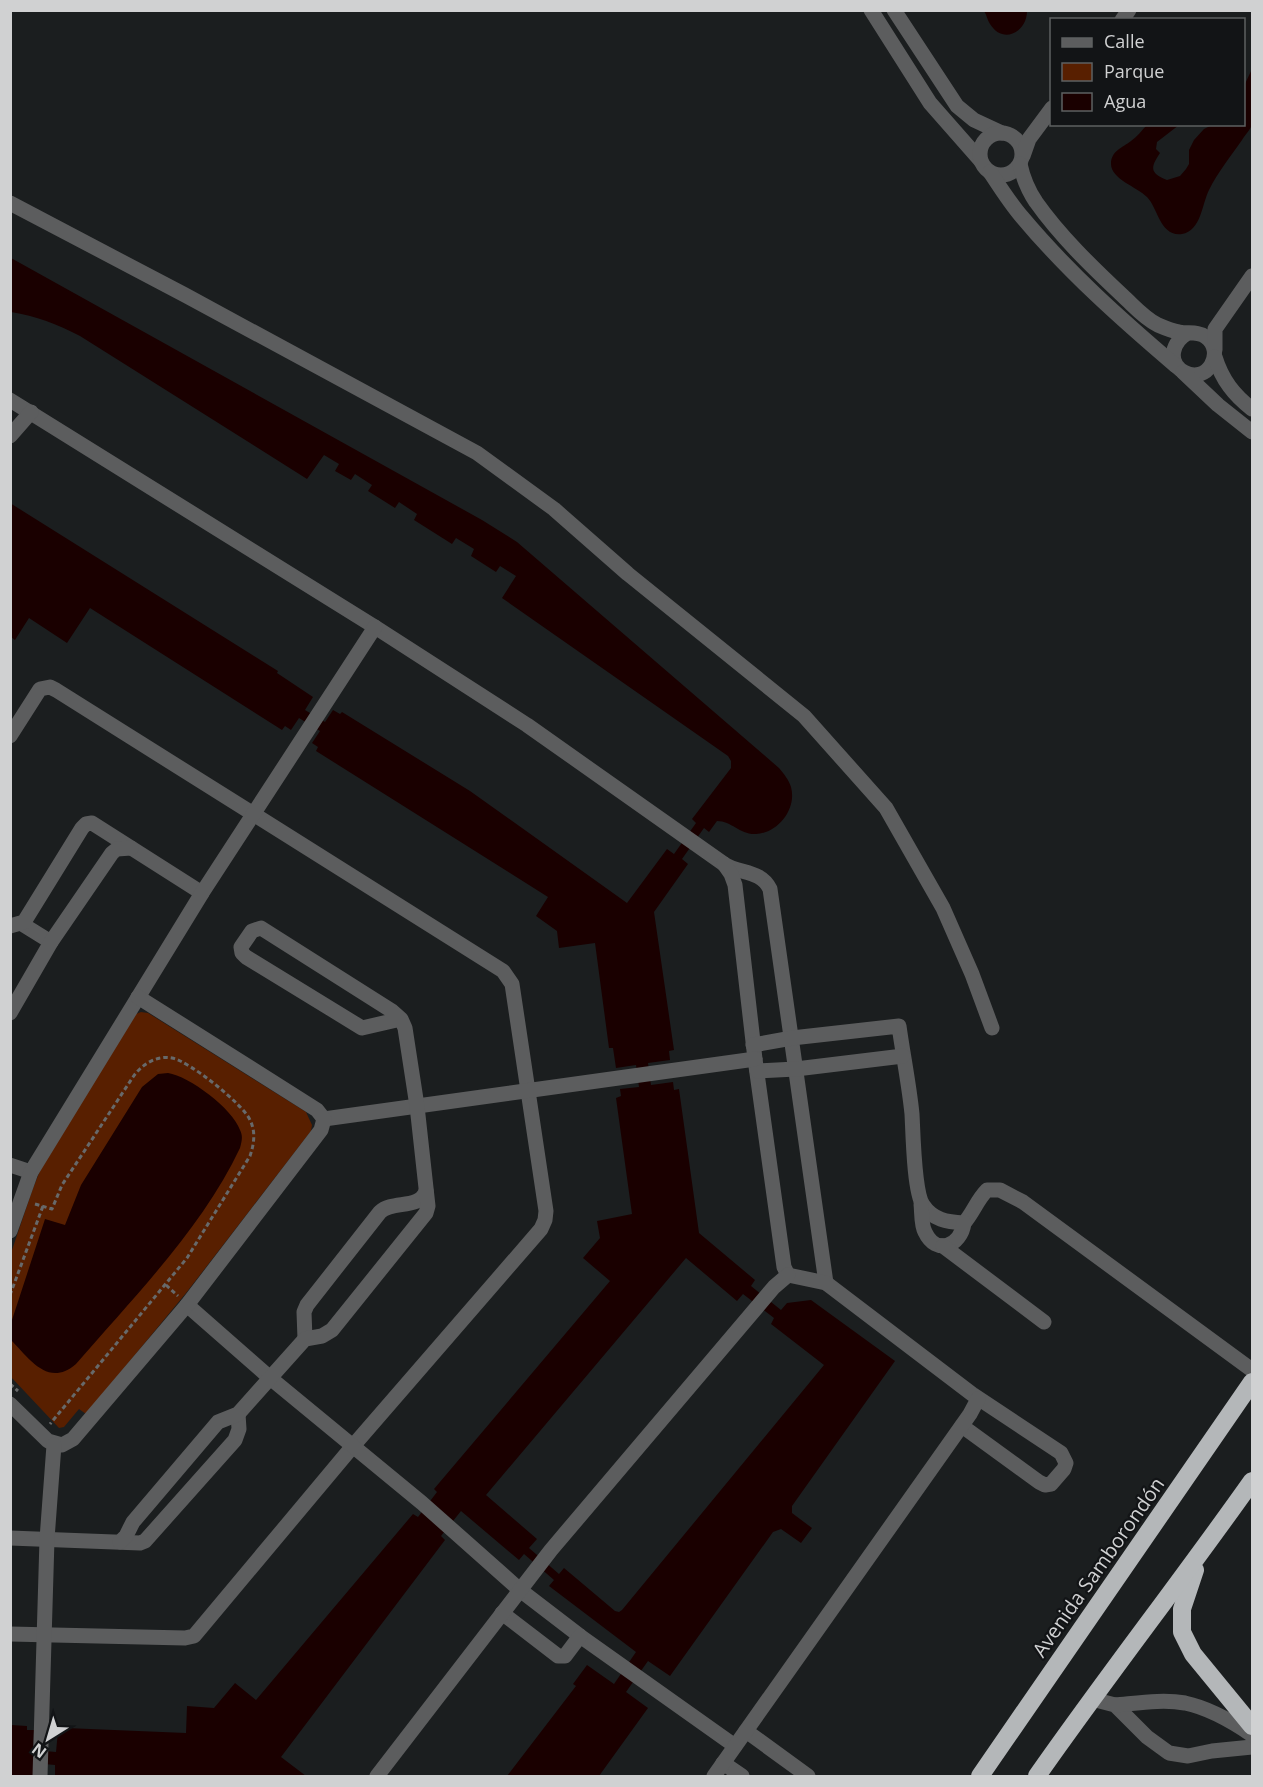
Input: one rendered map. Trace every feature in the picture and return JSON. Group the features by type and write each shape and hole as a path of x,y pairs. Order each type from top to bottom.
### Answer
{"highway":[{"name":"Avenida Samborondón","path":"980,1776 1252,1382"},
{"path":"1037,1776 1200,1555 1252,1480"},
{"path":"1200,1555 1182,1609 1182,1632 1193,1654 1252,1726"}],"street":[{"path":"871,10 930,103 985,167 1021,216 1123,321 1252,432"},
{"path":"894,10 957,106 974,120 1006,134 1019,144 1026,185 1046,216 1096,270 1151,322 1164,328 1202,334 1208,338 1219,369 1229,387 1252,409"},
{"path":"985,167 1003,176 1016,170 1029,139 1050,110"},
{"path":"985,167 981,148 989,137 1029,130 1039,123"},
{"path":"10,203 477,453 554,509 628,574 804,716 885,808 944,909 992,1028"},
{"path":"1220,320 1206,331 1191,333 1177,341 1174,347 1174,361 1180,369 1196,375 1209,369 1215,354 1214,336 1220,320 1252,276"},
{"path":"10,400 375,627 527,725 680,830 724,864 736,870 760,876 766,881 770,889 826,1283"},
{"path":"10,436 31,412"},
{"path":"10,1232 31,1172 202,893 375,627"},
{"path":"10,736 40,689 50,687 503,971 512,984 546,1211 545,1221 533,1238 353,1446 194,1636 185,1638 10,1634"},
{"path":"51,942 16,925 86,824 98,825 202,893"},
{"path":"10,1013 51,942 112,853 117,849 131,848"},
{"path":"724,864 735,885 755,1058 784,1267 788,1275"},
{"path":"120,1542 133,1522 218,1422 238,1414 305,1339 322,1336 332,1330 423,1219 428,1206 417,1106 405,1028 400,1019 392,1011 261,928 252,931 241,946 242,953 246,957 362,1028 400,1019"},
{"path":"138,997 316,1110 324,1119"},
{"path":"324,1119 755,1058 792,1038 899,1026 924,1232 933,1242 943,1246 1044,1322"},
{"path":"755,1058 796,1069 903,1056"},
{"path":"14,1398 42,1436 54,1444 62,1445 73,1439 187,1305 321,1130 324,1119"},
{"path":"10,1165 31,1172"},
{"path":"943,1246 955,1243 962,1234 963,1223 987,1190 1000,1190 1023,1202 1252,1370"},
{"path":"305,1339 304,1312 307,1305 380,1212 392,1205 417,1202 426,1191"},
{"path":"921,1204 932,1215 945,1222 963,1223"},
{"path":"788,1275 826,1283 978,1399 1060,1453 1066,1463 1064,1469 1051,1484 1045,1485 962,1426"},
{"path":"377,1776 551,1550 772,1290 788,1275"},
{"path":"187,1305 269,1377 422,1503 520,1590 580,1636 735,1746"},
{"path":"714,1776 962,1426 978,1399"},
{"path":"10,1538 140,1543 150,1537 235,1440 239,1429 238,1414"},
{"path":"40,1776 47,1539 54,1444"},
{"path":"502,1613 558,1656 565,1656 580,1636"},
{"path":"1092,1699 1115,1705 1157,1702 1187,1703 1231,1721 1252,1735"},
{"path":"1115,1705 1146,1737 1169,1753 1188,1756 1252,1747"},
{"path":"746,1731 808,1776"},
{"path":"723,1763 742,1776"}],"path":[{"path":"10,1295 43,1206 52,1209 62,1185 138,1070 150,1061 159,1059 169,1058 182,1061 232,1098 243,1109 253,1130 254,1142 250,1155 199,1240 173,1276 50,1424"},
{"path":"10,1384 14,1398"}],"green space":[{"path":"148,1013 306,1112 312,1125 311,1131 186,1293 86,1414 79,1409 64,1427 59,1428 11,1377 11,1253 45,1158 136,1014"}],"water":[{"path":"984,11 1027,11 1019,30 1007,35 995,30"},
{"path":"1252,69 1254,98 1253,120 1250,128 1213,183 1193,228 1182,234 1175,234 1164,227 1151,202 1143,193 1115,174 1111,160 1118,150 1135,138 1146,126 1178,126 1157,142 1156,149 1160,153 1153,170 1167,180 1180,176 1189,164 1189,150 1194,140 1204,129 1210,126 1245,126 1245,84"},
{"path":"11,258 482,520 517,542 779,768 790,784 792,795 788,811 772,829 764,833 750,834 727,823 717,821 709,832 704,828 682,859 688,864 654,912 674,1050 669,1051 670,1060 648,1063 651,1085 673,1082 674,1090 679,1089 699,1233 755,1280 751,1286 781,1310 787,1303 811,1300 895,1361 792,1506 792,1513 812,1528 801,1543 781,1529 773,1532 670,1676 648,1661 626,1692 648,1708 599,1776 507,1776 576,1686 573,1684 587,1665 614,1684 636,1652 549,1586 554,1580 524,1554 519,1560 461,1511 441,1536 445,1540 281,1757 306,1776 55,1776 55,1765 33,1763 33,1776 11,1776 11,1725 27,1726 27,1730 34,1730 33,1750 56,1752 58,1731 65,1731 66,1728 186,1733 187,1706 214,1708 235,1683 256,1700 413,1514 418,1517 437,1492 434,1489 610,1281 583,1258 600,1238 597,1221 632,1214 616,1098 621,1096 620,1089 639,1087 636,1065 616,1068 613,1048 609,1048 595,943 559,948 557,931 536,916 548,897 316,751 318,747 312,743 320,731 299,718 291,730 285,726 282,730 90,608 67,643 29,618 15,640 11,637 10,503 278,671 277,673 313,697 305,710 325,722 333,710 340,714 342,712 470,791 627,903 667,849 674,854 696,823 692,819 731,768 731,761 728,756 502,598 516,576 500,566 496,572 471,556 474,549 456,538 452,544 414,520 417,514 399,502 395,508 368,491 372,485 355,474 351,480 335,471 339,464 324,455 307,479 80,336 46,321 11,312","holes":["686,1258 737,1301 743,1294 774,1318 771,1324 824,1365 622,1610 615,1611 564,1568 559,1574 529,1548 537,1539 486,1495"]},
{"path":"158,1074 177,1075 198,1087 229,1113 241,1132 240,1148 207,1206 166,1261 76,1364 66,1371 48,1372 32,1362 10,1339 11,1323 45,1219 65,1225 81,1185 142,1087"}]}
